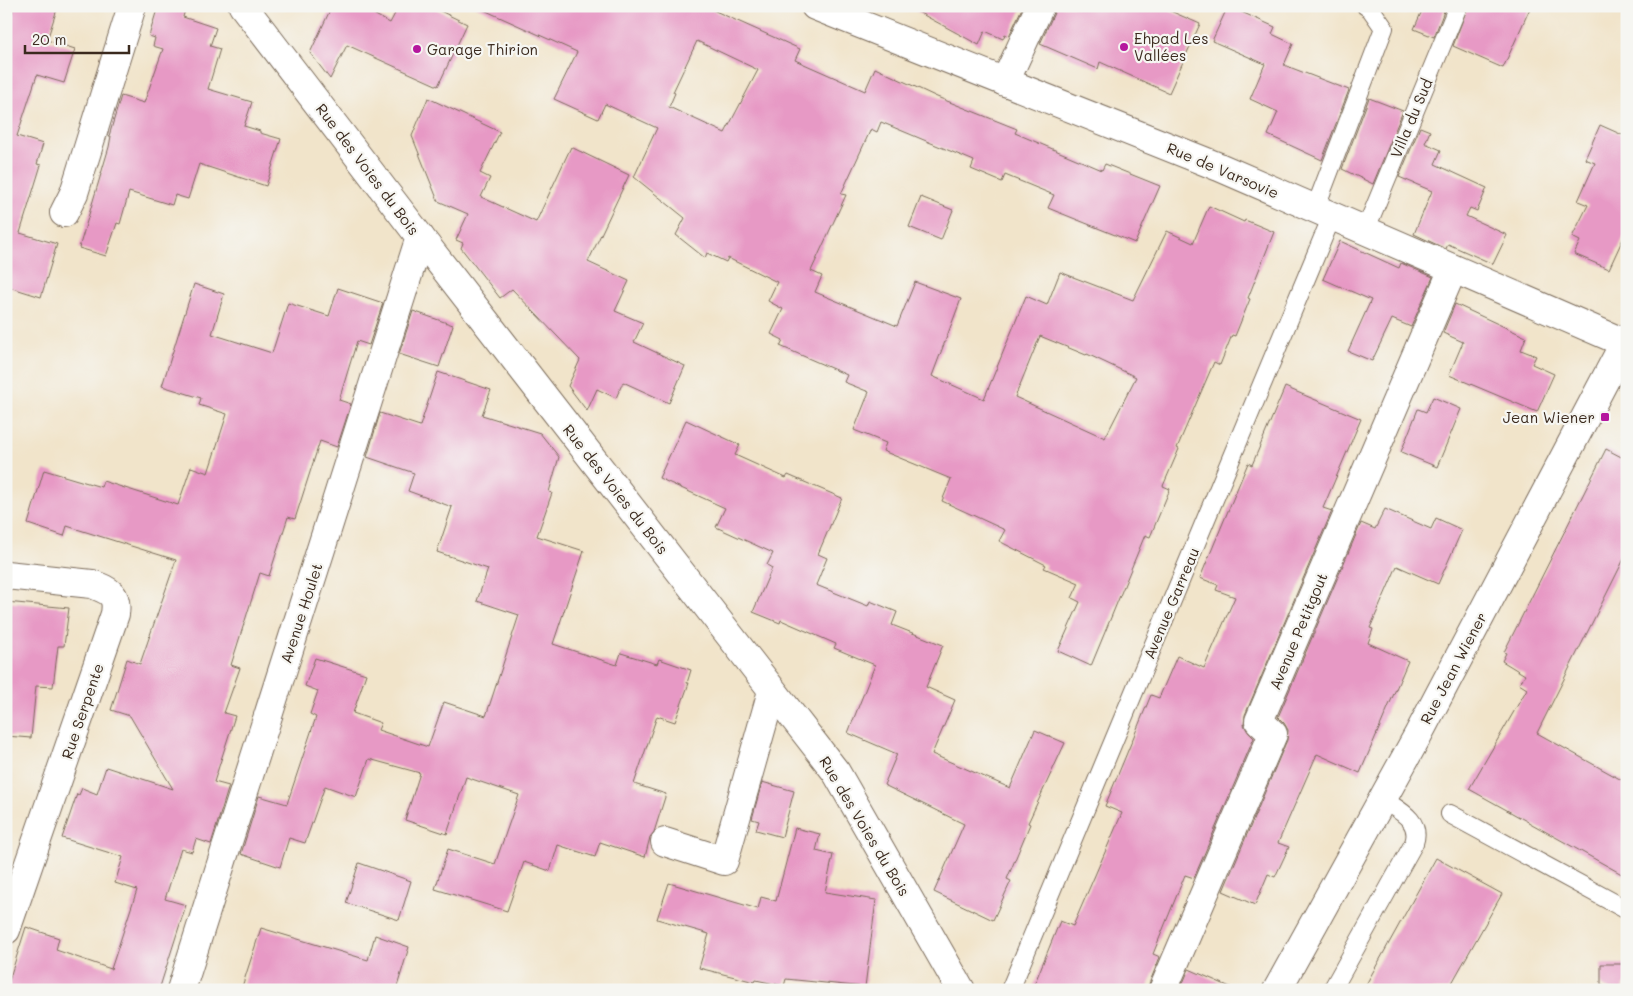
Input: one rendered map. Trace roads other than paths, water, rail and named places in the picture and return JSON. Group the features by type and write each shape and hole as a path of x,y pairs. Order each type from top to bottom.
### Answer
{"street":[{"path":"64,213 74,193 132,6"},
{"name":"Rue des Voies du Bois","path":"244,6 420,237 836,772 961,990"},
{"name":"Rue de Varsovie","path":"814,6 858,14 1005,82 1203,160 1626,342"},
{"path":"1005,82 1040,6"},
{"name":"Avenue Houlet","path":"181,990 420,237"},
{"name":"Avenue Petitgout","path":"1163,990 1272,734 1259,721 1453,269"},
{"name":"Rue Jean Wiener","path":"1276,990 1422,726 1626,342"},
{"name":"Rue Serpente","path":"6,575 92,584 113,594 116,604 112,623 6,930"},
{"path":"665,842 724,861 772,690"}],"lane":[{"name":"Avenue Garreau","path":"1010,990 1324,212 1384,28 1370,8 1366,6"},
{"name":"Villa du Sud","path":"1365,231 1458,6"},
{"path":"1332,990 1417,836 1415,827 1408,817 1382,800"},
{"path":"1450,814 1627,910"}],"place":[{"name":"Ehpad Les Vallées","path":"1124,47"},
{"name":"Garage Thirion","path":"417,49"},
{"name":"Jean Wiener","path":"1605,417"}]}
